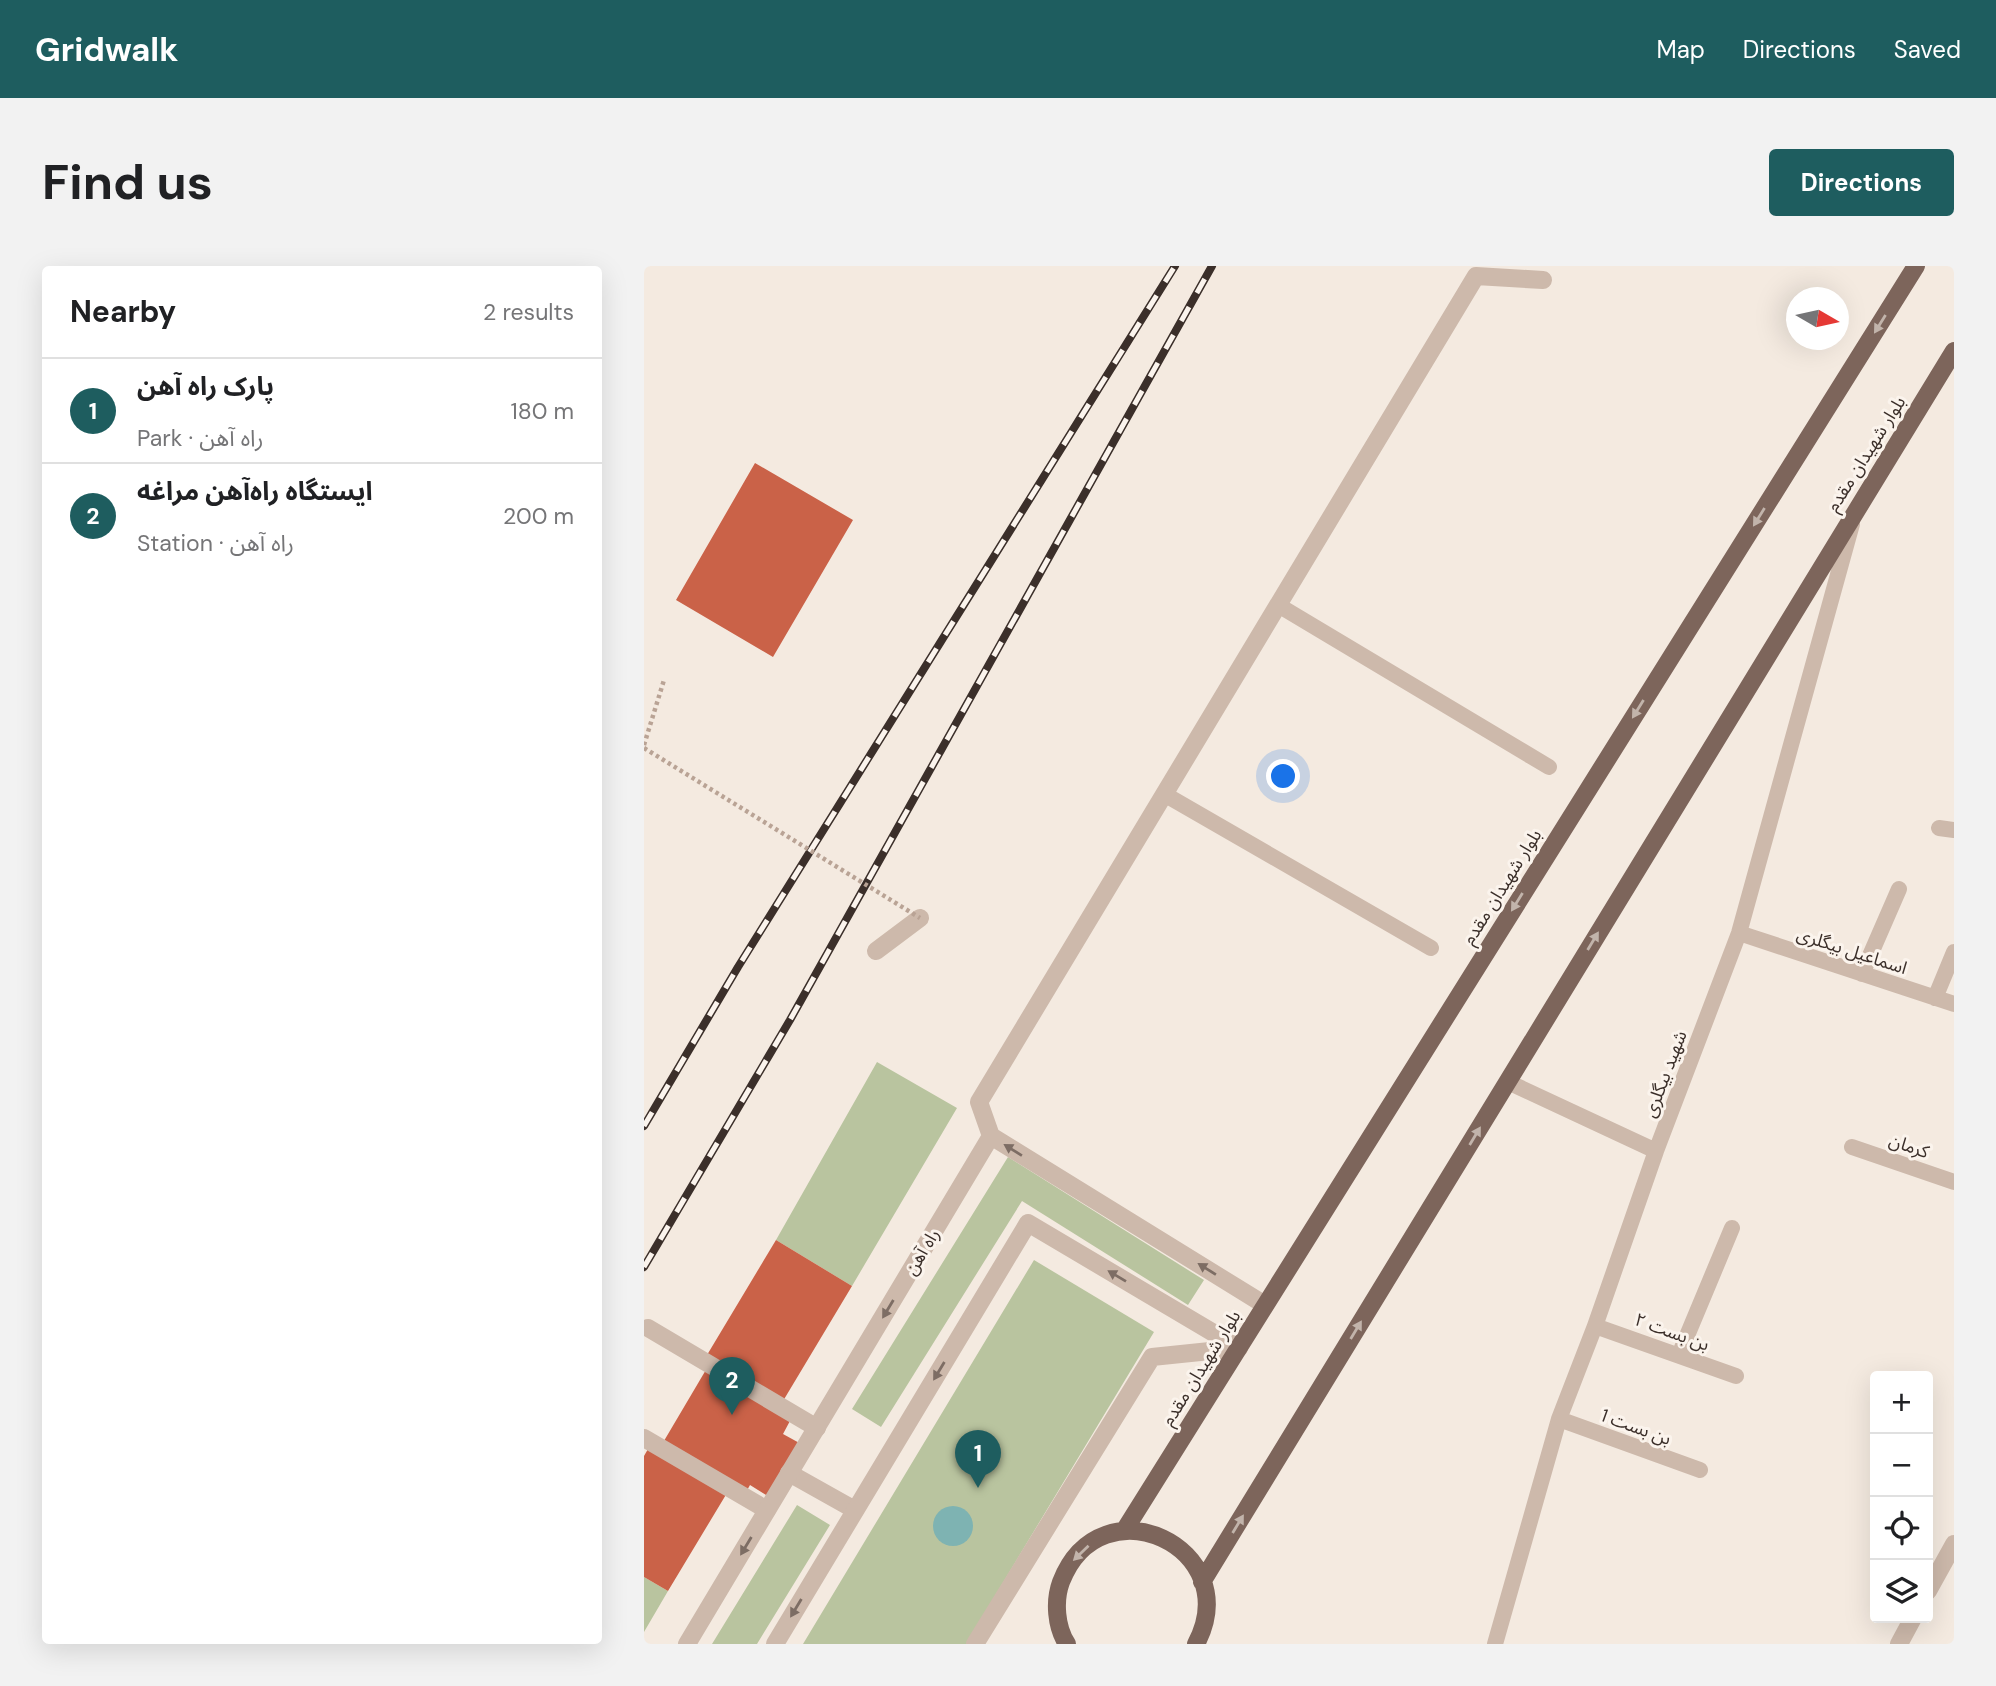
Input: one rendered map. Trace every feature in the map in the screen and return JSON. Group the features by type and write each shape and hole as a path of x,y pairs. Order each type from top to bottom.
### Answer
{"main road":[{"name":"بلوار شهیدان مقدم","path":"1124,1531 1916,266"},
{"name":"بلوار شهیدان مقدم","path":"1202,1582 1954,351"},
{"path":"1064,1642 1057,1616 1058,1590 1067,1567 1083,1548 1104,1535 1124,1531 1144,1532 1164,1538 1180,1549 1194,1564 1202,1582 1206,1602 1205,1623 1198,1643"}],"street":[{"path":"1265,1305 991,1136 979,1102 1476,276 1543,280"},
{"path":"876,951 920,918"},
{"name":"راه آهن","path":"687,1644 991,1136"},
{"path":"775,1644 1028,1223 1239,1348"},
{"path":"648,1328 817,1428"},
{"path":"975,1644 1152,1357 1239,1348"},
{"path":"644,1437 767,1510"},
{"path":"789,1473 855,1510"},
{"path":"1933,1582 1954,1544"},
{"path":"1899,1644 1910,1623"}],"lane":[{"name":"شهید بیگلری","path":"1495,1644 1559,1419 1656,1151 1739,933 1855,512"},
{"path":"1278,605 1549,767"},
{"path":"1164,794 1431,948"},
{"path":"1862,974 1899,889"},
{"name":"اسماعیل بیگلری","path":"1739,933 1954,1004"},
{"path":"1935,998 1954,952"},
{"path":"1508,1082 1656,1151"},
{"name":"کرمان","path":"1852,1147 1954,1182"},
{"path":"1679,1355 1732,1228"},
{"name":"بن بست ۲","path":"1595,1325 1736,1376"},
{"name":"بن بست 1","path":"1559,1419 1700,1470"}],"path":[{"path":"664,680 644,747 920,918"}],"green space":[{"path":"877,1062 957,1108 852,1286 776,1240"},
{"path":"1008,1157 1204,1280 1188,1305 1022,1201 881,1427 852,1409"},
{"path":"1034,1260 1154,1332 966,1644 803,1644"},
{"path":"797,1505 830,1525 757,1644 712,1644"},
{"path":"644,1577 668,1591 644,1632"}],"water":[{"path":"953,1506 967,1512 973,1526 967,1540 953,1546 939,1540 933,1526 939,1512"}],"building":[{"path":"755,463 853,520 773,657 676,600"},
{"path":"776,1240 852,1286 777,1411 791,1419 783,1434 803,1445 771,1498 750,1485 741,1501 727,1493 668,1591 644,1577 644,1456 648,1449 658,1451 710,1363 707,1355"}],"railway":[{"path":"644,1126 738,967 1175,266"},
{"path":"644,1267 790,1020 1212,266"}],"place":[{"name":"ایستگاه راه‌آهن مراغه","path":"732,1415"},
{"name":"پارک راه آهن","path":"978,1488"}]}
